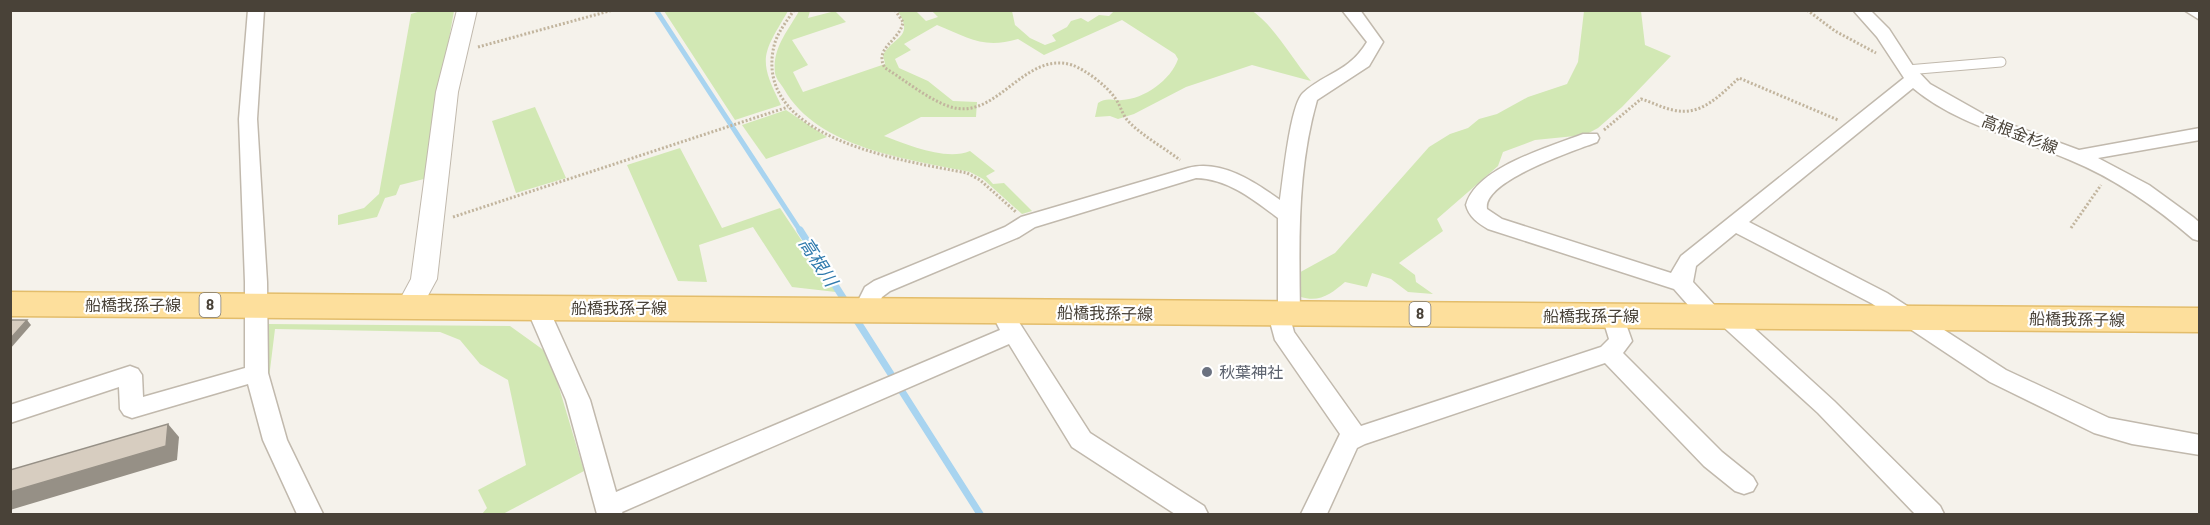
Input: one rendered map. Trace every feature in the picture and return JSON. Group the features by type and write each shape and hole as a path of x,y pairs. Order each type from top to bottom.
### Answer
{"main road":[{"name":"船橋我孫子線","path":"10,304 410,305 864,311 1007,322 1284,314 2199,320"}],"street":[{"path":"256,10 248,119 256,373 275,440 310,514"},
{"path":"410,305 424,279 447,92 467,10"},
{"path":"1350,10 1364,24 1375,42 1363,62 1309,97 1300,128 1288,216 1283,334 1356,437"},
{"name":"高根金杉線","path":"1861,10 1883,33 1907,70 1949,103 1977,117 2078,156 2152,196 2199,234"},
{"path":"2192,10 2199,15"},
{"path":"1682,284 1682,271 1688,261 1856,128 1907,70"},
{"path":"2078,156 2199,134"},
{"path":"1590,138 1495,178 1477,194 1475,204 1478,213 1495,224 1682,284 1826,407 1931,514"},
{"path":"864,311 873,292 882,286 1012,232 1028,222 1194,172 1208,171 1221,174 1266,200 1288,216"},
{"path":"1736,224 1879,298 1998,376 2103,426 2133,434 2199,445"},
{"path":"537,307 541,321 578,400 609,511 897,382 1007,322 1081,440 1195,514"},
{"path":"1314,514 1348,441 1609,353 1622,341 1614,316"},
{"path":"1609,353 1713,459 1744,484"},
{"path":"10,414 130,375 132,409 256,373"}],"lane":[{"path":"1907,70 2001,62"}],"path":[{"path":"457,53 613,10"},
{"path":"794,10 774,45 771,63 772,75 788,107 849,146 870,153 967,174 980,180 1028,222"},
{"path":"896,10 903,22 901,33 883,49 881,61 885,68 948,106 958,110 979,108 1026,73 1046,64 1070,64 1114,97 1126,119 1194,172"},
{"path":"1807,10 1855,41 1907,70"},
{"path":"1590,138 1603,131 1641,99 1688,114 1713,102 1739,78 1856,128"},
{"path":"430,225 788,107"},
{"path":"2071,228 2102,184 2092,178"}],"green space":[{"path":"1251,10 1275,33 1311,81 1252,65 1186,87 1134,114 1118,119 1110,116 1095,117 1098,103 1107,100 1130,99 1148,92 1163,81 1178,59 1175,54 1122,20 1044,55 1018,39 995,43 976,41 937,25 904,44 911,50 895,59 899,68 928,81 953,101 977,102 976,117 921,117 884,136 939,153 960,154 970,151 995,171 986,176 993,184 1004,183 1032,211 1022,214 983,179 970,172 893,156 841,138 819,125 799,109 775,73 778,48 799,11 810,11 808,18 835,11 846,22 792,40 808,65 793,72 803,92 885,64 883,55 903,32 904,26 898,11 916,11 926,21 938,17 932,11 1012,11 1015,25 1030,38 1045,45 1056,41 1052,35 1067,27 1071,21 1081,18 1088,22 1099,15 1109,16 1114,11"},
{"path":"421,11 454,11 424,179 400,185 396,195 385,198 377,217 338,225 338,215 364,208 379,194 411,14"},
{"path":"664,11 788,11 768,47 766,56 768,77 781,105 735,120"},
{"path":"1584,11 1641,11 1645,45 1671,56 1622,107 1598,128 1585,135 1535,140 1503,152 1498,166 1437,219 1443,231 1399,263 1415,275 1416,282 1433,294 1408,292 1391,279 1372,273 1367,287 1345,282 1320,298 1301,297 1295,275 1335,253 1429,147 1450,134 1468,128 1479,119 1497,114 1528,97 1567,84 1578,62"},
{"path":"535,107 566,178 516,193 492,121"},
{"path":"786,110 827,137 766,159 742,125"},
{"path":"680,148 722,228 780,208 836,292 792,287 753,227 699,245 707,282 678,281 627,165"},
{"path":"268,324 510,326 549,354 584,471 503,514 482,514 487,508 478,490 526,465 508,380 480,364 460,340 440,332 275,329 269,378"}],"building":[{"path":"10,320 27,320 10,339"},
{"path":"168,424 166,446 10,492 10,470"}],"waterway":[{"name":"高根川","path":"656,10 801,232"},
{"name":"高根川","path":"800,230 847,304"},
{"name":"高根川","path":"854,316 980,514"}],"place":[{"name":"秋葉神社","path":"1207,372"}]}
